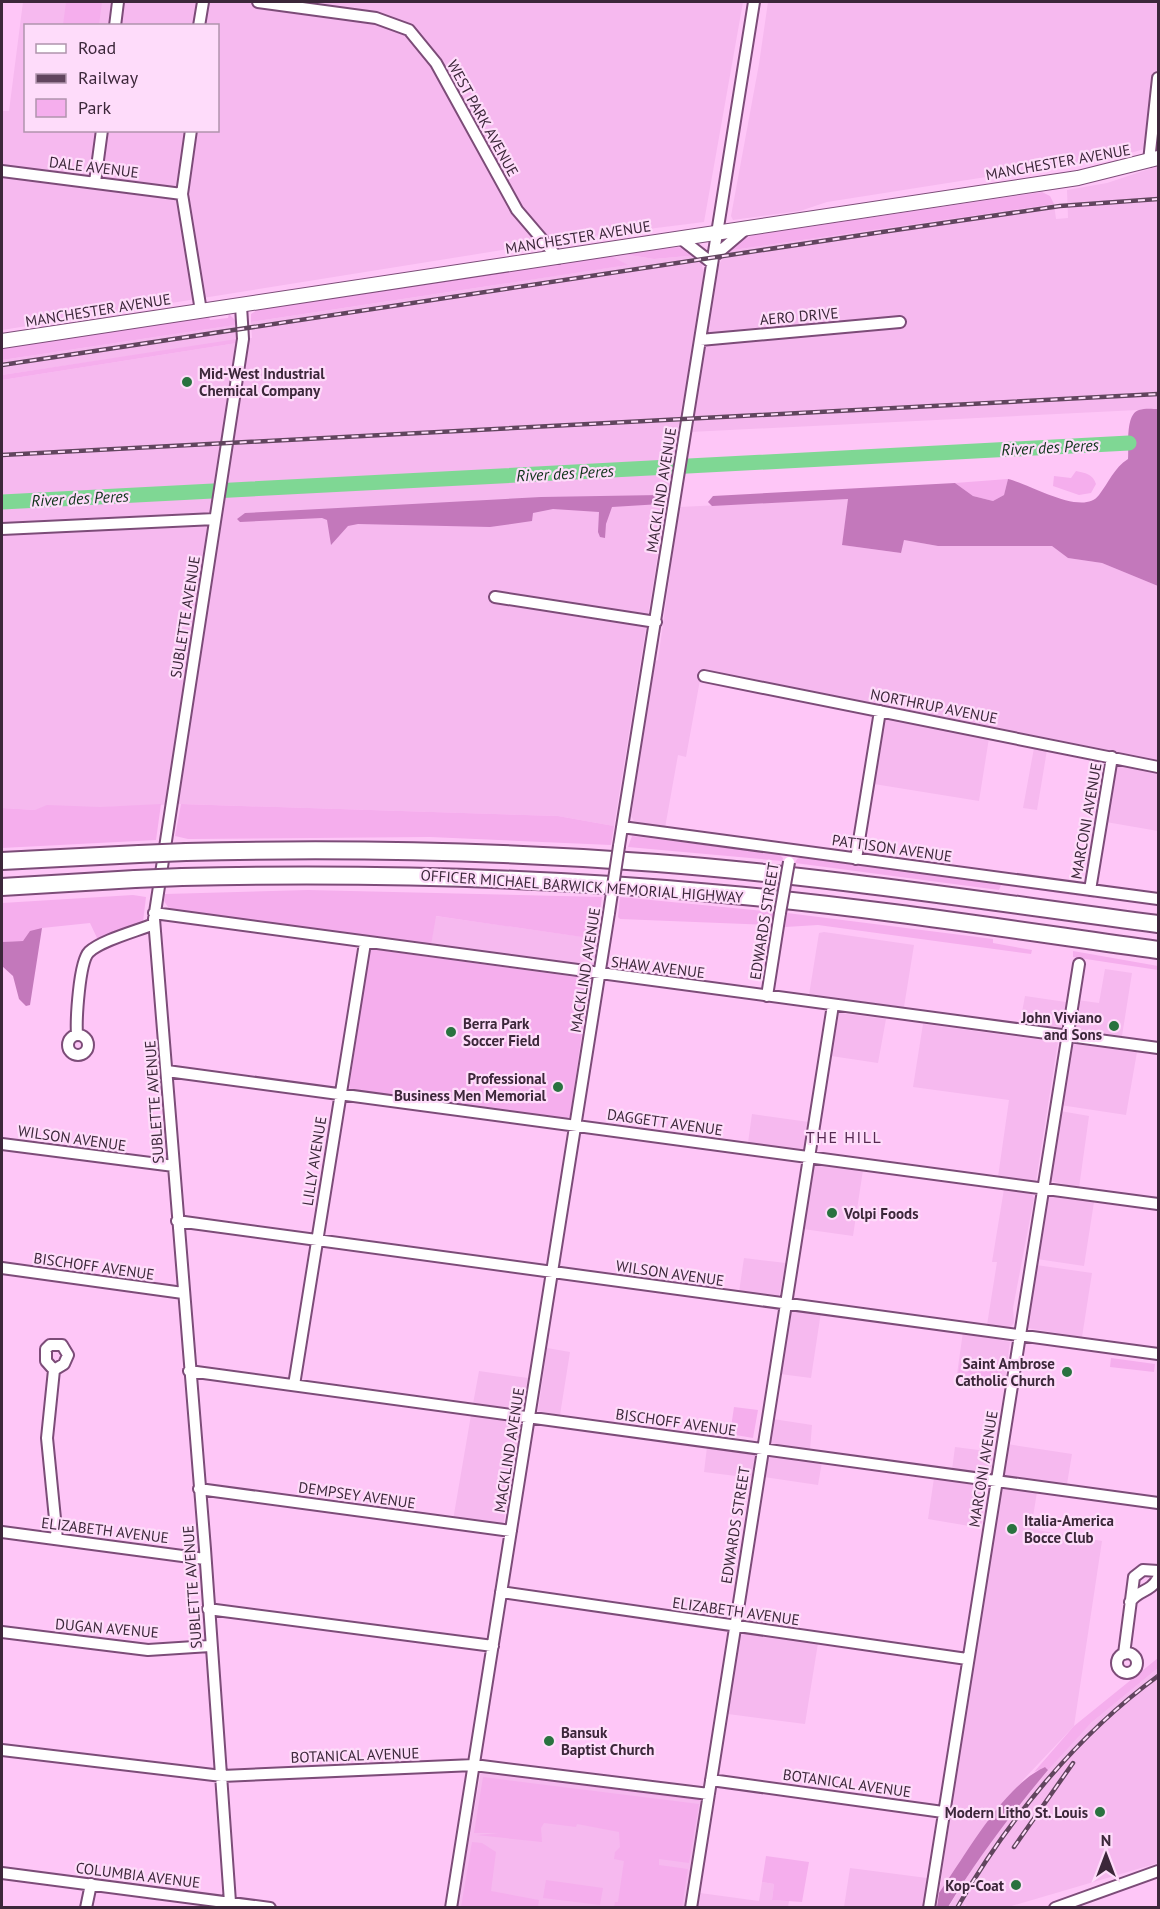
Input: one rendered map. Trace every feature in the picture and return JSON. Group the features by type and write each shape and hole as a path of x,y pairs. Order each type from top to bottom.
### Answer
{"highway":[{"name":"OFFICER MICHAEL BARWICK MEMORIAL HIGHWAY","path":"2,861 186,852 450,851 657,863 830,880 1158,924"},
{"name":"OFFICER MICHAEL BARWICK MEMORIAL HIGHWAY","path":"2,887 182,877 412,876 634,886 812,903 1158,950"}],"main road":[{"name":"MANCHESTER AVENUE","path":"2,341 1078,178 1154,159"}],"street":[{"path":"115,24 118,2"},
{"path":"199,24 202,2"},
{"name":"WEST PARK AVENUE","path":"258,2 376,18 409,30 436,63 517,210 558,258"},
{"name":"MACKLIND AVENUE","path":"451,1908 754,2"},
{"path":"1154,159 1158,78"},
{"path":"95,182 102,132"},
{"path":"191,132 182,194 201,311"},
{"name":"DALE AVENUE","path":"2,171 182,194"},
{"path":"680,238 713,260 748,227"},
{"name":"SUBLETTE AVENUE","path":"234,1905 210,1646 200,1490 154,919 244,334 241,306"},
{"name":"AERO DRIVE","path":"700,340 900,322"},
{"path":"2,529 216,515"},
{"path":"495,597 656,622"},
{"name":"NORTHRUP AVENUE","path":"704,676 1158,767"},
{"path":"856,859 880,711"},
{"name":"MARCONI AVENUE","path":"1090,890 1112,758"},
{"name":"PATTISON AVENUE","path":"622,827 1158,899"},
{"name":"EDWARDS STREET","path":"767,996 791,850"},
{"path":"77,1035 76,1020 85,958 94,949 154,919"},
{"name":"SHAW AVENUE","path":"154,919 365,943 1158,1048"},
{"name":"LILLY AVENUE","path":"294,1385 365,943"},
{"name":"MARCONI AVENUE","path":"929,1908 1079,964"},
{"name":"EDWARDS STREET","path":"691,1908 784,1303 833,1005"},
{"name":"DAGGETT AVENUE","path":"167,1071 1158,1204"},
{"name":"WILSON AVENUE","path":"2,1144 174,1166"},
{"name":"WILSON AVENUE","path":"177,1221 1158,1354"},
{"name":"BISCHOFF AVENUE","path":"2,1268 183,1293"},
{"path":"54,1370 47,1438 57,1539"},
{"name":"BISCHOFF AVENUE","path":"189,1371 1158,1503"},
{"name":"DEMPSEY AVENUE","path":"200,1490 511,1531"},
{"name":"ELIZABETH AVENUE","path":"2,1532 205,1559"},
{"path":"1124,1654 1134,1577 1143,1570 1158,1571"},
{"path":"1130,1602 1137,1594 1151,1589 1158,1578"},
{"name":"ELIZABETH AVENUE","path":"501,1592 967,1659"},
{"path":"208,1609 493,1646"},
{"name":"DUGAN AVENUE","path":"2,1632 148,1650 210,1646"},
{"name":"BOTANICAL AVENUE","path":"2,1750 222,1776 474,1765 709,1794"},
{"name":"BOTANICAL AVENUE","path":"711,1780 943,1812"},
{"path":"1055,1908 1158,1871"},
{"name":"COLUMBIA AVENUE","path":"2,1873 270,1908"},
{"path":"87,1908 91,1884"}],"shaded area":[{"path":"23,2 743,2 704,222 584,237 2,330 2,111 9,111"},
{"path":"768,2 1158,2 1158,145 1120,156 827,202 800,211 733,220 731,216"},
{"path":"1158,166 1158,409 690,432 718,267 726,251 1054,204 1056,219 1068,218 1067,190 1107,183"},
{"path":"623,254 654,259 699,255 703,269 712,263 682,405 614,826 558,816 181,804 35,810 2,808 2,380 237,343 237,340 2,375 2,360 235,325 237,339 252,338 251,322 627,265 611,256"},
{"path":"1141,409 1158,409 1158,586 1102,563 1068,558 1052,546 938,546 904,540 901,553 842,545 848,499 712,506 708,502 713,496 955,483 973,496 993,501 1004,495 1008,479 1069,501 1091,501 1099,495 1115,471 1128,459 1130,424 1135,413"},
{"path":"660,495 663,500 661,504 612,507 606,524 605,538 600,537 598,532 599,512 553,509 533,513 532,521 490,527 358,524 348,526 331,545 327,520 322,518 240,522 237,519 245,513 541,497"},
{"path":"849,499 842,545 900,553 904,540 938,546 1052,546 1068,558 1102,563 1158,586 1158,760 702,669 686,757 678,755 665,828 634,821 631,816 655,661 658,660 679,507"},
{"path":"887,718 989,738 979,801 874,784 884,720"},
{"path":"1034,748 1047,750 1037,810 1023,808"},
{"path":"1121,765 1158,773 1158,831 1106,822 1115,768"},
{"path":"435,916 598,939 594,966 431,946"},
{"path":"42,928 30,1005 26,1006 19,999 13,976 2,966 2,942 23,941 30,931"},
{"path":"819,933 914,945 904,1007 809,995"},
{"path":"1105,969 1132,973 1122,1036 1073,1029 1077,1000 1099,1003"},
{"path":"1025,996 1066,1002 1061,1027 1020,1023"},
{"path":"839,1013 886,1019 878,1063 831,1056"},
{"path":"923,1024 1058,1042 1036,1181 998,1177 1009,1100 913,1087"},
{"path":"1072,1044 1137,1052 1126,1115 1060,1105"},
{"path":"1060,1111 1089,1116 1079,1188 1051,1181"},
{"path":"752,1114 809,1122 804,1149 748,1143"},
{"name":"Volpi Foods","path":"817,1164 863,1170 853,1236 803,1229 813,1169"},
{"path":"1004,1189 1031,1193 1034,1198 1013,1308 1014,1323 1010,1328 987,1325 997,1262 992,1262"},
{"path":"1046,1197 1094,1202 1084,1266 1037,1259"},
{"path":"744,1258 786,1263 779,1296 739,1292"},
{"path":"1036,1265 1092,1273 1082,1337 1027,1328"},
{"path":"795,1309 821,1312 811,1378 780,1374 790,1313"},
{"path":"963,1332 1010,1342 1004,1388 956,1381"},
{"path":"547,1348 570,1352 560,1415 538,1411"},
{"path":"479,1371 528,1378 522,1409 473,1404"},
{"path":"471,1415 520,1423 503,1526 453,1520"},
{"path":"773,1419 812,1425 810,1450 771,1444"},
{"path":"1007,1444 1072,1454 1067,1484 1003,1475"},
{"path":"707,1447 755,1455 752,1478 704,1472"},
{"path":"955,1447 994,1452 990,1473 952,1470"},
{"path":"769,1455 822,1462 818,1485 764,1477"},
{"path":"934,1478 986,1487 981,1528 928,1519"},
{"path":"1005,1486 1037,1492 1031,1529 1102,1541 1074,1726 1023,1780 939,1893 999,1491"},
{"path":"747,1632 818,1643 805,1724 728,1714 740,1636"},
{"path":"1158,1668 1158,1863 1008,1907 966,1907 965,1904 963,1907 948,1908 975,1864 1007,1819 1062,1753 1091,1723"},
{"path":"1045,1767 1048,1770 995,1837 948,1907 937,1907 939,1893 986,1823 1015,1789 1029,1776"},
{"path":"481,1771 702,1799 685,1907 457,1908"},
{"path":"850,1868 927,1878 923,1907 844,1907"},
{"path":"762,1882 774,1884 772,1900 789,1901 788,1907 697,1908 700,1893 759,1901"}],"green space":[{"path":"66,2 102,2 99,24 63,24"},
{"path":"1042,192 1050,196 1054,204 726,251 737,241 753,235"},
{"path":"678,247 699,255 654,259 623,254"},
{"path":"611,256 628,265 251,322 251,314 257,310"},
{"path":"229,314 235,320 235,325 2,360 2,348 209,317 210,320 228,318"},
{"path":"237,339 237,343 2,380 2,375"},
{"path":"1076,471 1093,478 1096,484 1091,493 1079,495 1053,486 1054,476 1071,478"},
{"path":"1008,479 1004,495 993,501 973,496 955,483"},
{"path":"161,804 156,840 2,848 2,808 35,810 47,805 100,807"},
{"path":"181,804 558,816 614,826 611,845 430,837 188,839 175,836"},
{"path":"632,836 779,854 783,858 782,861 628,847"},
{"path":"801,857 1094,896 1094,898 1001,885 999,890 795,863"},
{"path":"308,890 602,897 596,939 436,916 431,946 170,910 164,901 165,894"},
{"path":"133,895 146,897 143,922 98,940 90,923 42,928 23,941 2,942 2,903"},
{"path":"620,897 774,912 772,925 620,919 618,917"},
{"path":"787,913 993,939 993,943 1032,950 1031,954 818,925 785,927"},
{"path":"372,949 590,979 570,1116 565,1119 349,1089 369,952"},
{"path":"1073,951 1158,966 1158,970 1073,957"},
{"path":"961,1357 1003,1363 999,1387 957,1380"},
{"path":"1111,1358 1155,1364 1154,1372 1110,1367"},
{"path":"734,1407 758,1410 753,1438 730,1434"},
{"path":"1158,1658 1158,1668 1091,1723 1048,1770 1045,1767 1034,1772 1074,1726"},
{"path":"483,1770 700,1798 699,1801 483,1773"},
{"path":"483,1777 699,1804 689,1863 659,1859 659,1865 688,1869 682,1907 614,1907 615,1902 618,1902 624,1861 614,1859 615,1852 620,1847 619,1832 577,1824 576,1827 544,1823 541,1828 542,1842 476,1835 499,1833 474,1833"},
{"path":"472,1842 482,1843 496,1852 491,1891 539,1900 538,1907 461,1907"},
{"path":"766,1856 809,1862 802,1902 772,1900 774,1884 762,1882"},
{"path":"546,1880 603,1888 600,1905 543,1898"}],"waterway":[{"name":"River des Peres","path":"2,502 1129,443"}],"railway":[{"path":"2,365 1060,206 1158,199"},
{"path":"2,455 1158,394"},
{"path":"957,1908 998,1843 1046,1782 1099,1725 1158,1676"},
{"path":"1014,1847 1073,1763"}],"place":[{"name":"Mid-West Industrial Chemical Company","path":"187,382"},
{"name":"John Viviano and Sons","path":"1114,1026"},
{"name":"Berra Park Soccer Field","path":"451,1032"},
{"name":"Professional Business Men Memorial","path":"558,1087"},
{"name":"Volpi Foods","path":"832,1213"},
{"name":"Saint Ambrose Catholic Church","path":"1067,1372"},
{"name":"Italia-America Bocce Club","path":"1012,1529"},
{"name":"Bansuk Baptist Church","path":"549,1741"},
{"name":"Modern Litho St. Louis","path":"1100,1812"},
{"name":"Kop-Coat","path":"1016,1885"}],"district":[{"name":"THE HILL","path":"844,1137"}]}
